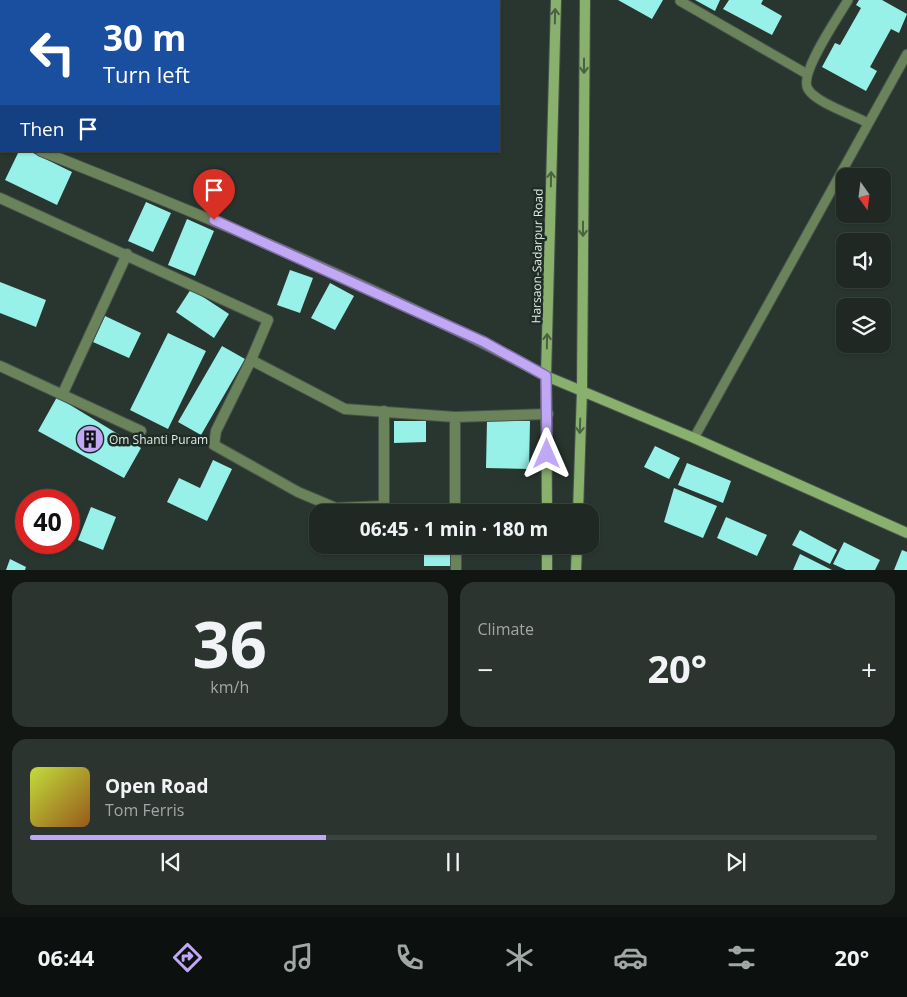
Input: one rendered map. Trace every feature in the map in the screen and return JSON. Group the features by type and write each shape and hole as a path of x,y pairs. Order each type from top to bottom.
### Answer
{"street":[{"name":"Harsaon-Sadarpur Road","path":"547,504 548,414 546,376 556,0"},
{"path":"578,504 582,391 585,0"},
{"path":"44,152 232,227 484,342 546,376 694,438 907,533"},
{"path":"0,198 127,254 268,320 251,360 216,431 214,445 298,492 336,508 384,506 384,411"},
{"path":"63,393 127,254"},
{"path":"251,360 345,409 455,417 548,414"},
{"path":"0,366 63,393 141,431"},
{"path":"455,417 456,504"},
{"path":"456,554 456,570"},
{"path":"547,554 547,570"},
{"path":"576,570 577,554"}],"lane":[{"path":"848,0 807,74 806,82 808,90 818,98 868,123"},
{"path":"680,1 807,74"},
{"path":"694,438 907,54"}],"building":[{"path":"618,0 663,0 652,19"},
{"path":"695,0 720,0 715,11"},
{"path":"729,0 763,0 761,4 782,16 772,35 723,9"},
{"path":"859,0 882,0 907,14 899,33 891,29 870,67 877,71 866,91 822,67 835,43 840,45 861,8 856,5"},
{"path":"19,152 31,152 72,172 57,205 5,180"},
{"path":"146,202 171,213 153,252 128,241"},
{"path":"187,219 214,231 195,276 168,265"},
{"path":"290,270 313,278 300,313 277,305"},
{"path":"0,282 46,300 36,327 0,313"},
{"path":"330,283 354,296 335,330 311,318"},
{"path":"191,289 229,314 214,338 176,312"},
{"path":"105,316 141,333 129,358 93,342"},
{"path":"168,333 206,351 168,429 130,410"},
{"path":"222,346 245,359 201,435 178,422"},
{"name":"Om Shanti Puram","path":"57,397 141,448 124,478 38,431"},
{"path":"487,420 530,421 529,469 486,468"},
{"path":"394,421 426,421 426,442 394,443"},
{"path":"655,446 680,458 669,479 644,467"},
{"path":"213,460 232,469 207,521 167,502 179,478 200,488"},
{"path":"687,463 731,481 723,503 678,485"},
{"path":"674,488 717,506 703,538 664,522"},
{"path":"91,507 116,517 103,550 80,541 80,535"},
{"path":"726,517 767,535 757,556 717,538"},
{"path":"800,530 837,550 830,564 792,545"},
{"path":"844,542 880,560 875,570 846,570 833,564"},
{"path":"902,550 907,552 907,570 894,570"},
{"path":"424,554 450,554 450,566 424,566"},
{"path":"800,554 832,570 793,570"},
{"path":"10,559 26,567 25,570 6,570"}],"place":[{"name":"Om Shanti Puram","path":"90,439"}],"route":[{"path":"214,220 484,342 546,376 548,414 547,454"}]}
